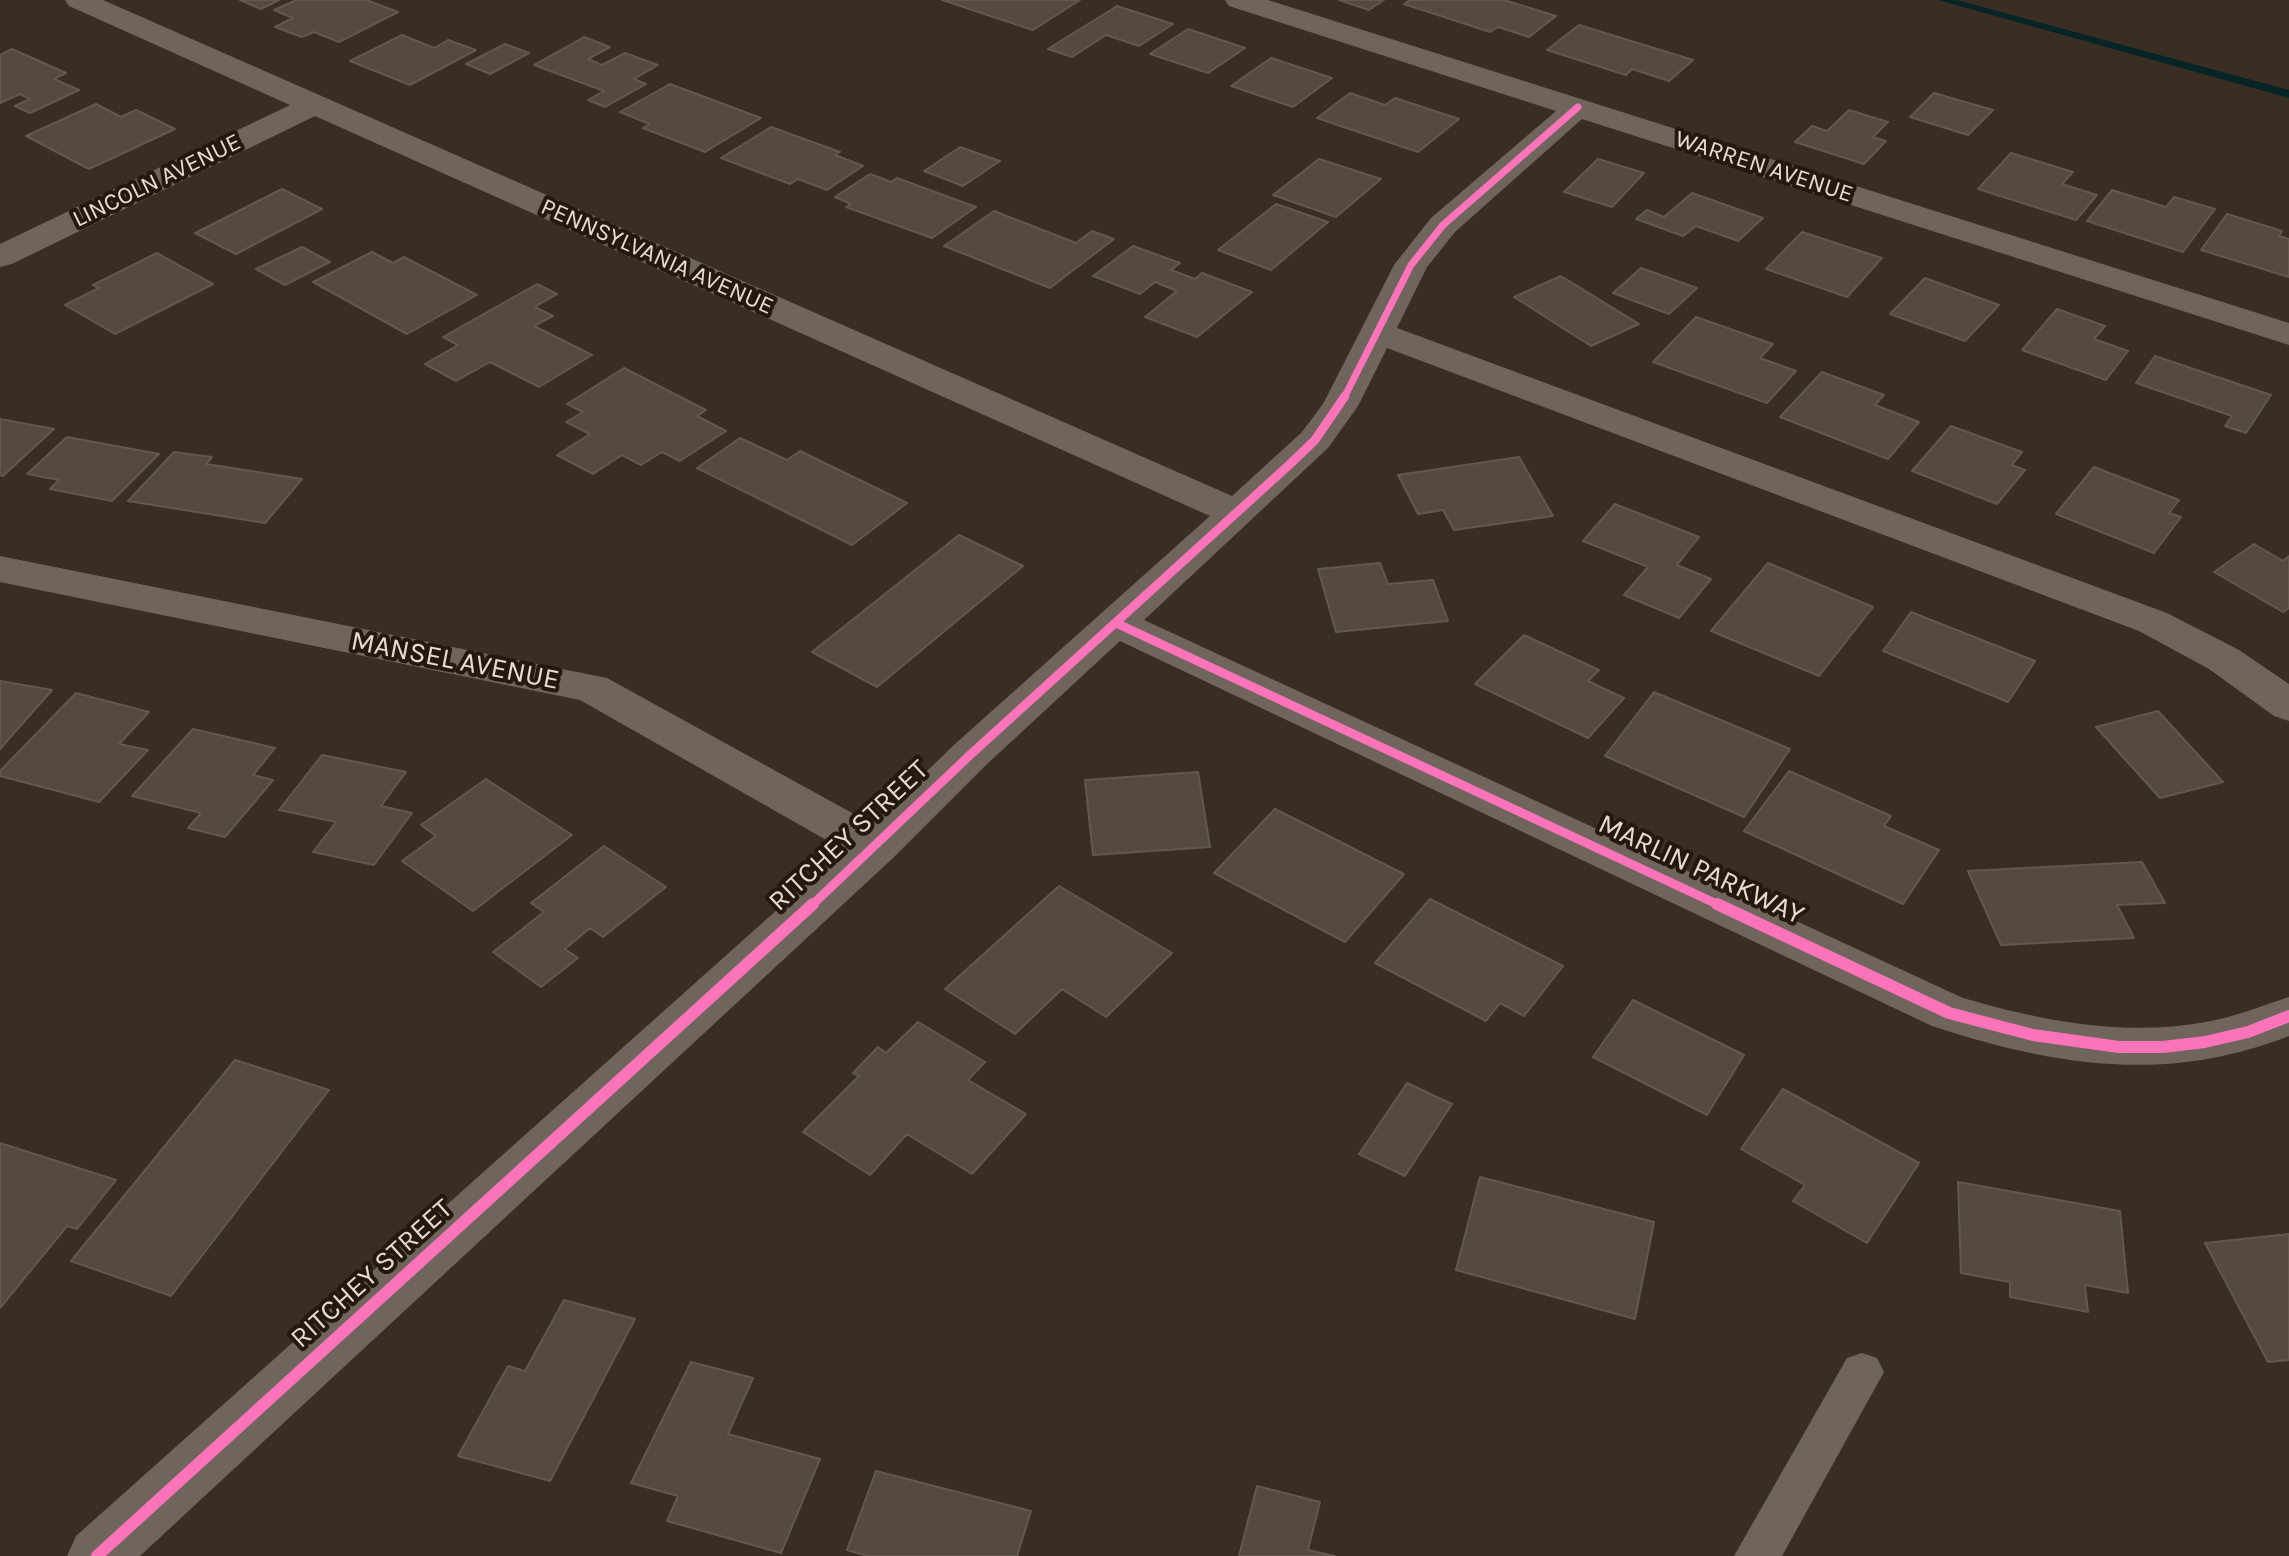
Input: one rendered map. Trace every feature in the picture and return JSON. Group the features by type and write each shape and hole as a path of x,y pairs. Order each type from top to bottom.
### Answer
{"street":[{"name":"PENNSYLVANIA AVENUE","path":"79,0 1235,512"},
{"name":"WARREN AVENUE","path":"1239,0 2289,334"},
{"name":"LINCOLN AVENUE","path":"0,257 314,105"},
{"name":"RITCHEY STREET","path":"97,1556 876,847 970,755 1315,440 1340,406 1411,265 1443,225 1578,107"},
{"path":"1378,333 2153,622 2200,644 2264,685 2289,706"},
{"name":"MANSEL AVENUE","path":"0,569 592,688 876,847"},
{"name":"MARLIN PARKWAY","path":"1116,623 1949,1013 2008,1032 2099,1047 2187,1047 2263,1028 2289,1016"}],"lane":[{"path":"1757,1556 1862,1372"}],"building":[{"path":"240,0 279,0 261,9"},
{"path":"296,0 366,0 398,12 339,42 314,32 302,37 275,27 293,18 274,10"},
{"path":"942,0 1080,0 1033,30"},
{"path":"1339,0 1384,0 1369,10"},
{"path":"1410,0 1504,0 1556,16 1529,37 1498,27 1490,32 1404,4"},
{"path":"1117,6 1173,24 1139,46 1106,35 1072,57 1048,49"},
{"path":"1579,25 1693,60 1669,81 1632,69 1626,75 1547,50"},
{"path":"1188,29 1245,48 1208,73 1150,54"},
{"path":"402,35 434,48 448,40 476,50 410,85 350,61"},
{"path":"584,37 610,47 588,59 602,65 625,53 658,65 634,79 646,84 605,107 588,100 604,91 534,65"},
{"path":"505,44 529,53 490,74 466,64"},
{"path":"12,49 66,73 54,79 79,90 30,113 15,106 30,99 20,94 0,103 0,55"},
{"path":"1271,58 1332,78 1293,107 1231,86"},
{"path":"670,84 761,118 705,152 643,128 650,124 620,112"},
{"path":"1350,93 1385,105 1395,98 1459,119 1418,152 1317,118"},
{"path":"1934,93 1993,110 1968,135 1910,117"},
{"path":"96,104 121,117 136,110 175,129 89,169 26,136"},
{"path":"1849,110 1888,122 1873,137 1886,141 1864,164 1795,142 1812,126 1827,131"},
{"path":"771,127 840,152 835,155 863,166 827,190 798,179 790,184 721,158"},
{"path":"960,147 1000,161 963,186 924,171"},
{"path":"2011,153 2073,172 2062,184 2097,195 2076,220 1978,189"},
{"path":"1319,159 1381,179 1336,217 1273,195"},
{"path":"1598,159 1644,173 1612,207 1564,192"},
{"path":"870,174 891,182 897,178 976,207 932,238 846,207 851,204 835,197"},
{"path":"282,189 322,209 236,254 195,233"},
{"path":"2112,190 2166,207 2174,197 2215,209 2183,252 2087,221"},
{"path":"1692,193 1763,218 1738,241 1696,226 1683,236 1636,219 1647,210 1664,217"},
{"path":"1276,204 1328,222 1271,270 1218,250"},
{"path":"994,211 1076,243 1092,231 1114,239 1050,288 944,246"},
{"path":"2227,214 2282,231 2279,236 2289,239 2289,277 2201,250"},
{"path":"1802,232 1882,258 1847,297 1766,269"},
{"path":"1133,246 1180,263 1171,270 1195,279 1202,273 1252,292 1197,337 1145,317 1177,291 1155,282 1140,294 1093,276"},
{"path":"302,247 330,262 285,285 256,269"},
{"path":"372,252 393,263 404,257 477,295 407,334 313,282"},
{"path":"157,253 213,284 115,334 65,305 99,288 93,285"},
{"path":"1641,268 1697,288 1669,314 1613,293"},
{"path":"1561,276 1639,324 1591,346 1514,297"},
{"path":"1925,278 1999,305 1965,341 1890,314"},
{"path":"537,284 557,294 535,307 553,316 534,326 592,355 539,387 490,362 456,381 425,364 458,345 443,337"},
{"path":"2057,309 2105,326 2094,339 2128,351 2106,380 2022,350"},
{"path":"1696,317 1773,344 1760,358 1796,371 1767,403 1653,362"},
{"path":"2155,356 2271,395 2246,433 2225,426 2232,416 2136,383"},
{"path":"624,368 706,410 697,416 726,431 680,461 662,452 641,465 622,455 593,474 557,455 590,434 566,422 583,412 567,404"},
{"path":"1822,372 1884,395 1875,405 1919,422 1888,459 1780,417"},
{"path":"0,419 54,429 3,476 0,475"},
{"path":"1951,426 2022,452 2012,465 2025,470 1997,504 1912,471"},
{"path":"67,437 159,454 112,501 50,489 59,480 27,474"},
{"path":"740,438 787,460 800,451 907,503 852,545 697,468"},
{"path":"174,452 212,457 206,464 302,479 265,523 128,501"},
{"path":"1519,457 1553,516 1454,530 1443,510 1418,514 1398,475"},
{"path":"2094,467 2179,500 2169,513 2181,517 2154,553 2056,514"},
{"path":"1615,504 1699,537 1677,565 1711,579 1679,618 1624,595 1648,567 1583,541"},
{"path":"959,535 1023,566 877,687 812,652"},
{"path":"2254,544 2283,561 2289,556 2289,608 2283,612 2214,572"},
{"path":"1380,563 1388,584 1433,580 1448,621 1336,632 1318,569"},
{"path":"1768,563 1873,607 1819,676 1711,631"},
{"path":"1911,612 2035,661 2008,702 1883,651"},
{"path":"1524,635 1599,670 1588,681 1624,698 1588,738 1475,684"},
{"path":"0,681 52,690 0,749"},
{"path":"1654,692 1790,749 1744,817 1605,756"},
{"path":"76,693 149,712 119,744 148,750 99,802 0,776 0,771"},
{"path":"2158,711 2223,782 2160,798 2096,727"},
{"path":"193,729 275,748 253,775 273,780 225,837 188,828 201,813 132,796"},
{"path":"322,755 406,772 381,806 412,813 374,865 313,852 336,822 279,810"},
{"path":"1789,771 1891,816 1884,826 1939,850 1903,904 1744,831"},
{"path":"1198,772 1210,847 1093,855 1085,780"},
{"path":"486,779 572,835 473,911 402,861 436,836 421,825"},
{"path":"1275,809 1404,874 1345,942 1214,873"},
{"path":"604,846 666,887 603,937 590,928 565,949 578,958 541,987 493,952 544,912 531,903"},
{"path":"2142,862 2165,903 2117,905 2134,938 2001,945 1968,871"},
{"path":"1059,886 1172,953 1106,1017 1062,989 1015,1034 945,989"},
{"path":"1430,899 1563,966 1524,1016 1500,1003 1486,1021 1375,963"},
{"path":"1633,1000 1744,1055 1707,1115 1593,1057"},
{"path":"918,1022 985,1062 968,1080 1026,1114 972,1174 907,1134 870,1175 803,1132 859,1076 853,1073 878,1047 886,1053"},
{"path":"235,1060 329,1090 171,1296 71,1261"},
{"path":"1407,1083 1452,1104 1405,1176 1359,1154"},
{"path":"1783,1089 1919,1163 1867,1243 1793,1201 1805,1185 1741,1149"},
{"path":"0,1143 116,1180 77,1229 67,1226 0,1308"},
{"path":"1480,1177 1654,1222 1635,1319 1456,1270"},
{"path":"1958,1182 2120,1211 2128,1293 2085,1285 2088,1312 2010,1297 2010,1282 1961,1273"},
{"path":"2289,1234 2289,1360 2268,1362 2205,1243"},
{"path":"564,1300 635,1319 550,1481 458,1456 508,1366 525,1371"},
{"path":"691,1362 753,1378 728,1434 820,1459 781,1553 667,1521 678,1496 631,1483"},
{"path":"876,1471 1031,1511 1017,1556 868,1556 847,1550"},
{"path":"1257,1486 1320,1502 1308,1550 1335,1556 1239,1556"}],"waterway":[{"path":"1944,0 2289,94"}],"cycle path":[{"path":"97,1556 876,847 970,755 1315,440 1340,406 1411,265 1443,225 1578,107"},
{"path":"1116,623 1949,1013 2033,1035 2119,1047 2163,1047 2205,1042 2248,1032 2289,1016"}]}
